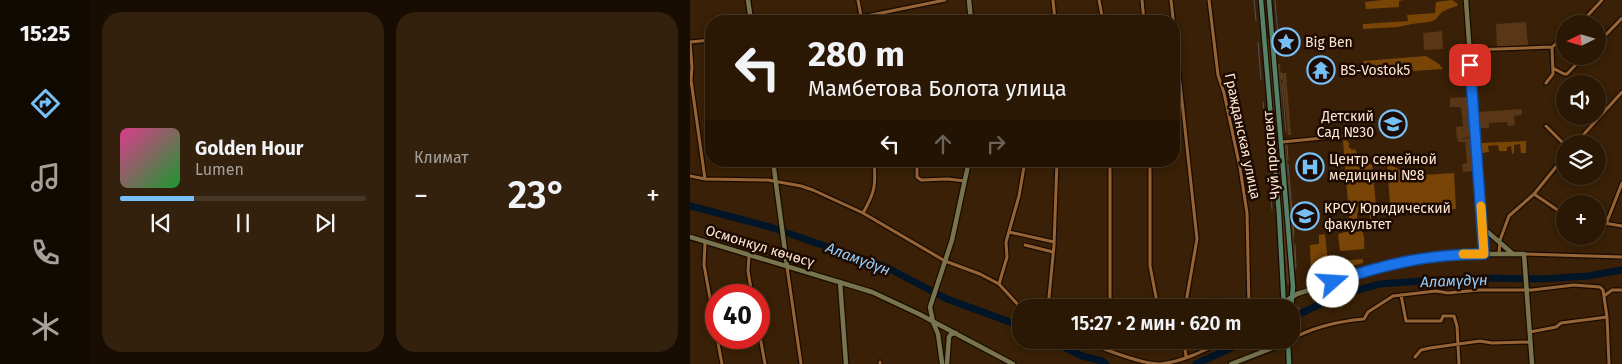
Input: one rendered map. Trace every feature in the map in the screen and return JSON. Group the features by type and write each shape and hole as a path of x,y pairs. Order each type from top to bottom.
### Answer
{"main road":[{"name":"Чуй проспект","path":"1261,0 1284,299"},
{"name":"Чуй проспект","path":"1269,0 1293,287 1291,298"},
{"path":"1263,35 1272,34"},
{"path":"1288,349 1289,364"}],"street":[{"path":"748,0 751,15"},
{"path":"858,0 861,15"},
{"path":"879,15 944,0"},
{"path":"969,0 970,15"},
{"path":"1053,0 1054,15"},
{"path":"1099,0 1102,15"},
{"path":"1142,0 1143,15"},
{"path":"1171,0 1173,15"},
{"name":"Гражданская улица","path":"1209,0 1218,75 1224,93 1240,168 1247,213 1249,299"},
{"path":"1466,0 1484,254"},
{"path":"1588,15 1602,0"},
{"path":"1606,34 1622,18"},
{"path":"705,41 690,42 691,80 705,179"},
{"path":"1469,50 1552,47 1556,44"},
{"path":"1546,83 1553,74 1552,47"},
{"path":"1552,68 1567,74 1576,65"},
{"path":"1180,83 1197,239 1187,299"},
{"path":"1584,135 1622,92"},
{"path":"1546,126 1556,136"},
{"path":"1282,142 1374,133"},
{"path":"774,167 801,364"},
{"path":"863,213 872,198 876,183 875,167"},
{"path":"917,167 917,177 921,180 948,179 965,182"},
{"path":"942,364 938,334 930,311 931,300 952,240 968,167"},
{"path":"998,284 1007,257 1006,242 1019,196 1024,167"},
{"path":"1049,299 1054,242 1057,167"},
{"path":"1110,167 1110,299"},
{"path":"1150,167 1150,266 1156,299"},
{"path":"1499,254 1500,243 1509,216 1534,194 1556,167"},
{"path":"690,176 705,179 768,180 801,186 863,213 945,261 980,274 998,284 1012,299"},
{"path":"1622,184 1606,224 1622,226"},
{"path":"1534,194 1556,209"},
{"path":"1482,227 1513,254"},
{"path":"1009,232 1054,242"},
{"name":"Осмонкул көчөсү","path":"690,237 840,282 888,299 1013,364"},
{"path":"705,242 704,265 707,284"},
{"path":"1025,245 1053,252"},
{"path":"1524,254 1532,364"},
{"path":"1291,298 1306,291 1390,264 1447,255 1622,256"},
{"path":"750,256 748,271 750,284"},
{"path":"840,282 846,364"},
{"path":"1300,334 1364,319 1368,312 1393,296 1436,291 1448,294 1479,290 1527,290 1574,285 1600,287 1603,290 1607,317 1609,364"},
{"path":"1604,296 1612,290 1622,290"},
{"path":"1402,295 1406,321 1441,321 1443,316 1454,316 1457,326 1459,364"},
{"path":"1530,332 1556,327 1561,323 1607,317"},
{"path":"942,364 949,337 956,333"},
{"path":"1415,357 1421,350 1480,341 1492,343 1530,342"},
{"path":"719,349 722,364"},
{"path":"762,349 765,364"},
{"path":"1105,349 1152,364 1186,357 1204,349"},
{"path":"1185,349 1186,357"},
{"path":"1231,364 1268,349"}],"shaded area":[{"path":"1404,0 1399,1 1399,7 1366,9 1365,2"},
{"path":"1452,0 1458,4 1457,6 1442,12 1435,20 1429,22 1398,27 1363,29 1363,24 1408,21 1407,15 1435,13 1436,2"},
{"path":"1526,22 1528,45 1497,47 1496,24"},
{"path":"1442,31 1443,49 1424,50 1423,33"},
{"path":"1267,39 1270,39 1279,158 1277,158"},
{"path":"1426,56 1439,64 1443,69 1413,71 1412,65 1363,69 1363,61"},
{"path":"1277,64 1280,64 1284,137 1282,138"},
{"path":"1282,73 1286,73 1291,135 1288,135"},
{"path":"1467,97 1470,137 1457,139 1456,127 1463,126 1461,107 1450,107 1450,98"},
{"path":"1522,109 1522,115 1514,116 1515,125 1508,126 1507,122 1489,123 1489,128 1478,128 1477,112"},
{"path":"1470,138 1473,171 1463,172 1462,164 1467,163 1465,142 1458,142 1458,139"},
{"path":"1346,140 1352,150 1355,149 1357,155 1372,165 1377,214 1372,225 1370,224 1370,216 1367,212 1357,213 1358,228 1364,237 1364,249 1340,251 1338,234 1349,231 1350,228 1343,141"},
{"path":"1526,141 1526,153 1521,153 1520,144 1514,145 1514,153 1512,154 1511,146 1507,147 1507,151 1499,151 1498,145 1488,146 1489,152 1482,153 1482,143"},
{"path":"1286,143 1296,267 1295,274 1283,144"},
{"path":"1387,162 1409,176 1454,173 1456,209 1427,211 1390,205"},
{"path":"1278,164 1280,164 1290,279 1289,286 1287,283"},
{"path":"1325,234 1328,262 1363,259 1363,263 1311,277 1310,245 1319,244 1319,235"}],"waterway":[{"path":"1254,0 1256,21"},
{"path":"1275,0 1278,36"},
{"path":"1258,42 1261,80"},
{"path":"1281,73 1282,80"},
{"path":"1282,83 1286,131"},
{"path":"1263,102 1268,153"},
{"path":"1287,144 1288,160"},
{"path":"1288,164 1294,235"},
{"path":"1269,172 1272,209"},
{"name":"Аламүдүн","path":"690,206 770,227 886,267 947,299 1012,323"},
{"path":"1295,245 1296,268"},
{"name":"Аламүдүн","path":"1300,314 1339,295 1380,284 1421,281 1451,282 1482,278 1540,279 1588,276 1622,270"},
{"name":"Аламүдүн","path":"1068,349 1106,364"},
{"name":"Аламүдүн","path":"1196,364 1229,349"}],"slow traffic":[{"path":"1463,254 1484,254 1481,206"}],"place":[{"name":"Big Ben","path":"1286,42"},
{"name":"BS-Vostok5","path":"1321,70"},
{"name":"Детский Сад №30","path":"1393,124"},
{"name":"Центр семейной медицины №8","path":"1310,167"},
{"name":"КРСУ Юридический факультет","path":"1305,216"}],"route":[{"path":"1333,282 1390,264 1454,254 1484,254 1470,65"}]}
